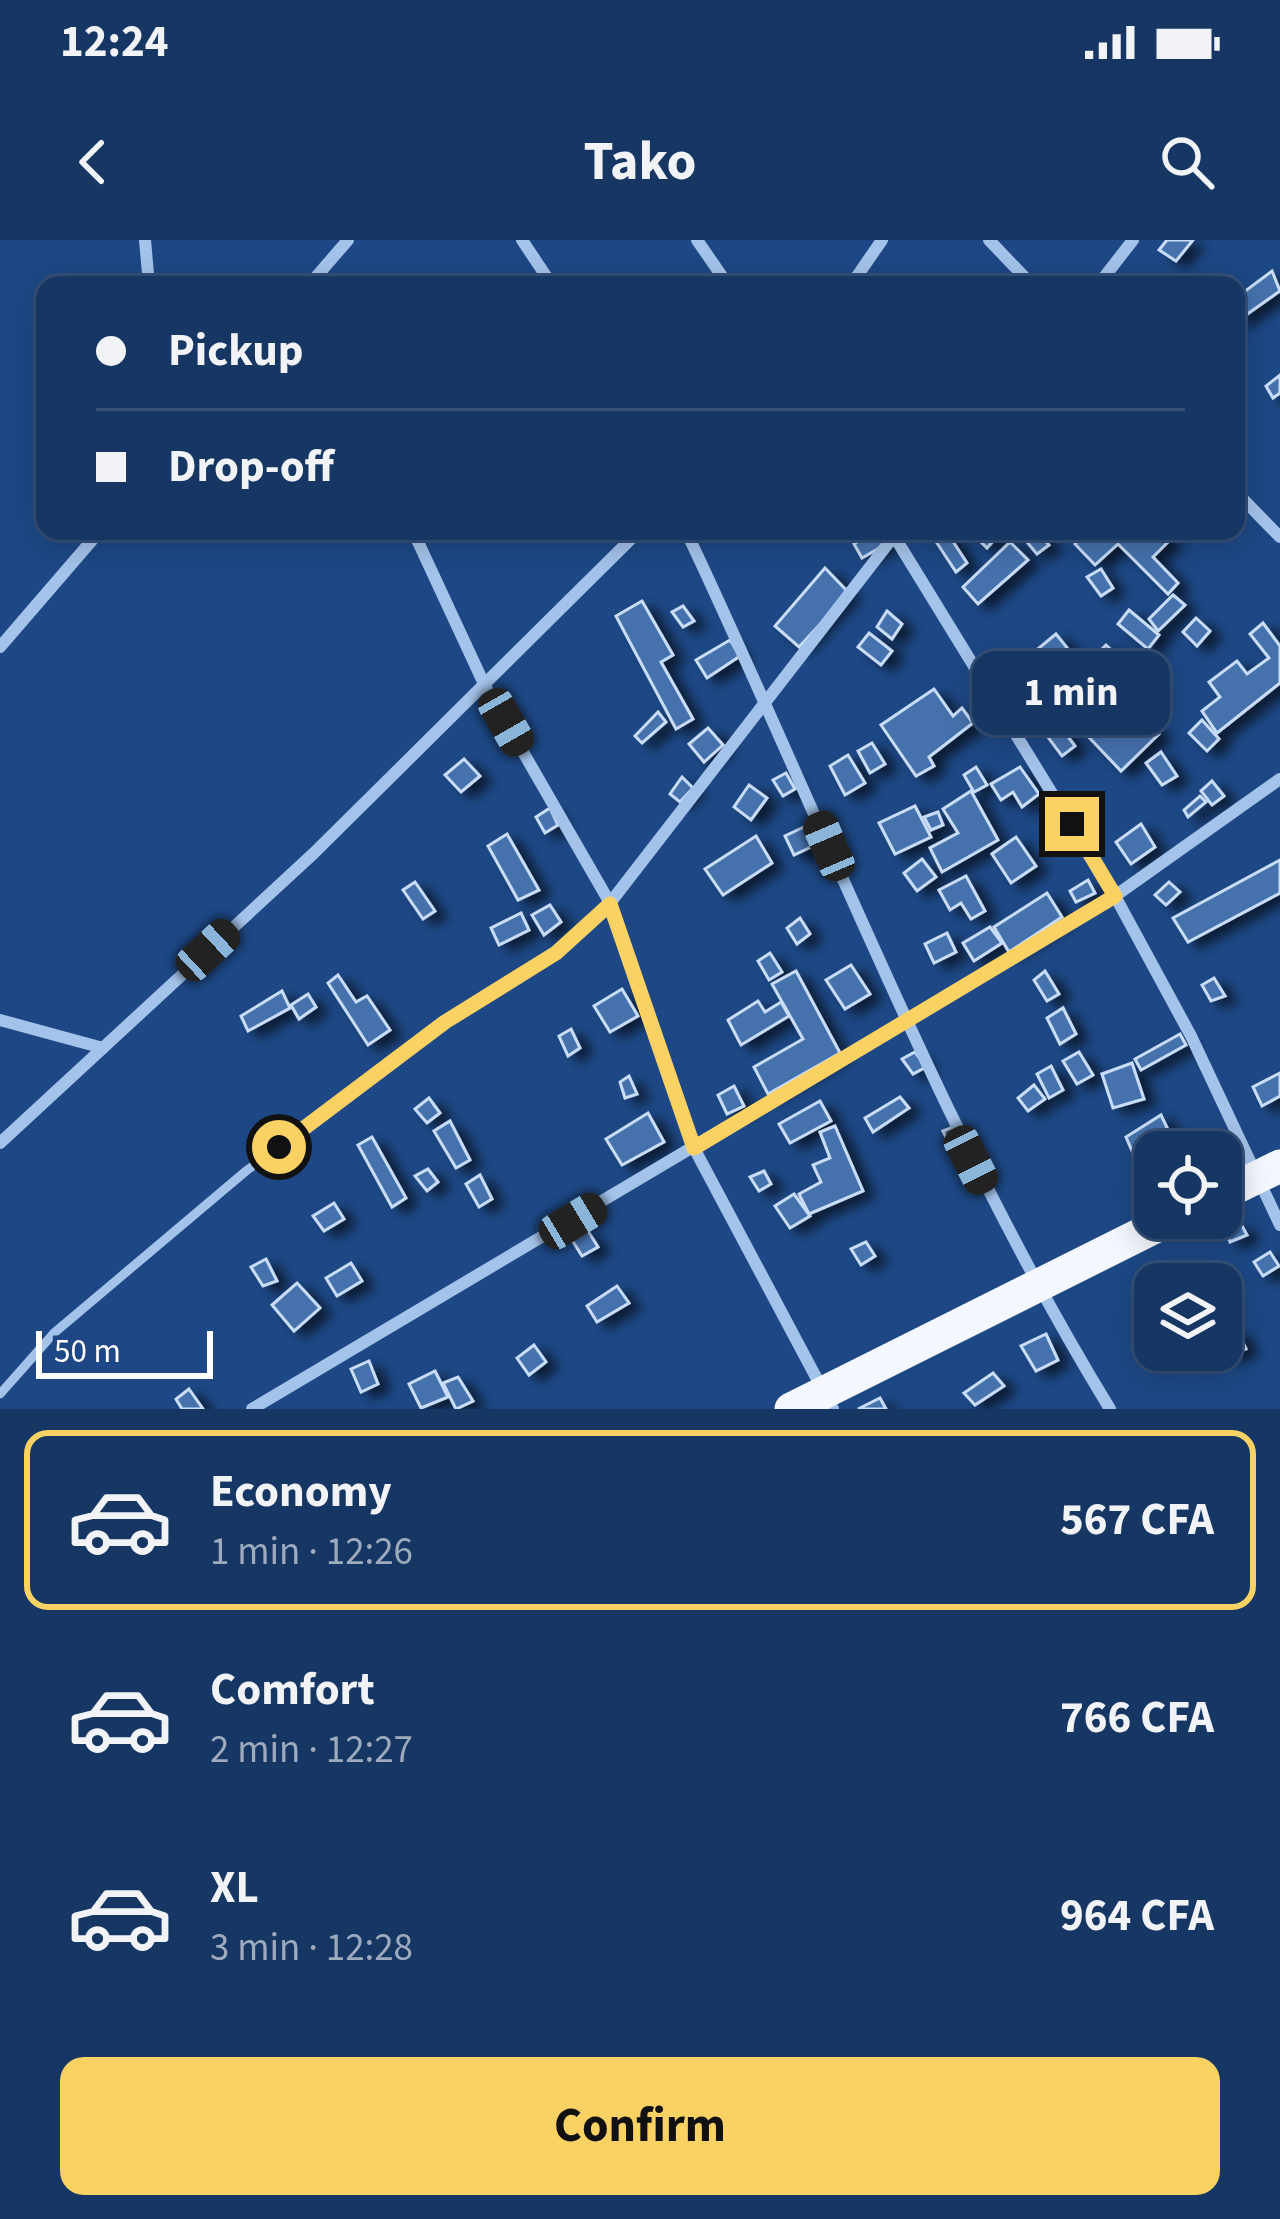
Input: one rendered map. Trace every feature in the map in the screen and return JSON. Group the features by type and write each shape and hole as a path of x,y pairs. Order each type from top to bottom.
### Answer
{"highway":[{"path":"791,1409 829,1401 1034,1284 1134,1237"}],"street":[{"path":"145,240 147,276"},
{"path":"317,276 348,240"},
{"path":"522,240 546,276"},
{"path":"697,240 722,276"},
{"path":"857,276 882,240"},
{"path":"989,240 1023,276"},
{"path":"1105,276 1133,240"},
{"path":"1245,502 1280,537"},
{"path":"2,642 92,540"},
{"path":"417,540 485,686 610,904 694,1148 829,1401"},
{"path":"0,1143 485,686 629,540"},
{"path":"690,540 905,1020 1034,1284 1110,1409"},
{"path":"610,904 889,540"},
{"path":"898,540 1115,896 1268,1172 1280,1225"},
{"path":"252,1409 1115,896 1280,779"},
{"path":"0,1020 103,1048"}],"lane":[{"path":"0,1394 54,1333 246,1172 445,1022 556,953 610,904"}],"building":[{"path":"1167,240 1193,240 1176,261 1159,250"},
{"path":"1272,271 1280,291 1245,316 1245,291"},
{"path":"1280,375 1280,393 1273,398 1266,386"},
{"path":"860,540 888,543 862,558 854,544"},
{"path":"935,540 952,540 967,563 956,572"},
{"path":"1025,540 1045,540 1049,545 1037,554"},
{"path":"1079,540 1170,540 1153,557 1178,583 1168,594 1118,544 1095,565 1075,544"},
{"path":"1010,542 1028,560 978,604 963,587"},
{"path":"825,568 849,593 799,647 775,626"},
{"path":"1101,569 1113,588 1101,596 1087,577"},
{"path":"1173,595 1185,605 1158,631 1149,619"},
{"path":"642,601 673,655 661,662 693,719 676,729 616,616"},
{"path":"683,606 694,621 683,627 672,612"},
{"path":"1129,610 1159,635 1148,649 1118,624"},
{"path":"887,611 902,624 892,639 877,627"},
{"path":"1196,618 1210,631 1197,646 1183,632"},
{"path":"1263,623 1280,646 1280,683 1217,733 1202,711 1220,697 1209,682 1237,661 1247,674 1269,658 1250,634"},
{"path":"869,633 892,651 881,665 858,647"},
{"path":"1056,634 1068,649 1033,677 1022,662"},
{"path":"730,640 740,656 707,678 696,660"},
{"path":"1106,645 1130,667 1115,681 1093,658"},
{"path":"934,689 953,716 962,708 973,723 929,757 934,766 916,776 881,725"},
{"path":"1120,692 1159,734 1121,771 1082,730"},
{"path":"658,712 666,722 642,743 635,736"},
{"path":"1202,720 1219,739 1207,751 1189,733"},
{"path":"1060,726 1075,746 1062,756 1047,736"},
{"path":"708,728 723,745 704,762 689,744"},
{"path":"872,743 885,764 870,773 858,751"},
{"path":"1161,752 1177,776 1162,785 1146,763"},
{"path":"848,755 865,783 845,795 830,766"},
{"path":"464,759 480,776 461,792 445,775"},
{"path":"976,767 987,785 974,792 964,775"},
{"path":"1020,767 1039,794 1022,807 1013,792 1001,800 991,784"},
{"path":"786,773 795,789 783,796 773,780"},
{"path":"682,777 693,788 680,802 670,794"},
{"path":"1212,781 1224,796 1212,805 1201,791"},
{"path":"749,785 767,798 751,820 734,807"},
{"path":"971,791 998,840 942,872 930,848 958,833 943,809"},
{"path":"1200,796 1206,802 1188,817 1184,810"},
{"path":"915,806 931,837 895,854 879,823"},
{"path":"550,808 558,825 545,833 536,817"},
{"path":"938,812 943,825 931,830 924,817"},
{"path":"1141,824 1155,847 1131,864 1116,842"},
{"path":"804,827 813,846 794,855 785,836"},
{"path":"507,834 539,890 518,900 488,846"},
{"path":"756,836 772,863 723,895 705,869"},
{"path":"1016,837 1036,866 1011,883 992,854"},
{"path":"922,859 936,877 917,891 904,873"},
{"path":"1280,860 1280,893 1188,942 1173,918"},
{"path":"966,876 985,911 971,919 961,903 950,910 939,890"},
{"path":"1088,880 1095,893 1076,902 1070,891"},
{"path":"415,882 435,911 423,919 403,890"},
{"path":"1169,882 1180,892 1166,905 1155,895"},
{"path":"1047,893 1062,917 1009,952 994,927"},
{"path":"550,905 561,922 544,935 532,915"},
{"path":"521,913 529,930 499,945 491,928"},
{"path":"800,918 810,934 797,944 787,928"},
{"path":"990,927 1002,943 974,961 963,943"},
{"path":"947,933 956,952 934,963 925,944"},
{"path":"770,953 782,972 769,980 758,961"},
{"path":"851,965 870,994 845,1009 826,980"},
{"path":"796,971 840,1053 768,1094 754,1067 803,1039 772,984"},
{"path":"1045,971 1059,994 1047,1001 1034,980"},
{"path":"338,975 356,1002 367,996 390,1030 368,1045 328,983"},
{"path":"1214,978 1225,996 1211,1001 1202,985"},
{"path":"622,989 638,1016 610,1032 594,1006"},
{"path":"282,991 290,1008 248,1031 241,1016"},
{"path":"308,994 316,1007 299,1019 291,1005"},
{"path":"758,1001 765,1012 781,1002 789,1016 741,1045 728,1020"},
{"path":"1063,1008 1076,1034 1060,1044 1047,1018"},
{"path":"571,1029 580,1048 568,1056 559,1036"},
{"path":"1180,1034 1186,1045 1141,1070 1135,1059"},
{"path":"915,1052 926,1067 913,1074 902,1059"},
{"path":"1079,1052 1093,1075 1077,1084 1063,1061"},
{"path":"1132,1063 1144,1099 1113,1108 1102,1074"},
{"path":"1051,1066 1063,1090 1049,1098 1037,1074"},
{"path":"1280,1073 1280,1096 1262,1106 1253,1087"},
{"path":"629,1076 637,1094 625,1098 620,1082"},
{"path":"1034,1085 1045,1099 1028,1111 1018,1098"},
{"path":"734,1086 744,1106 727,1114 718,1095"},
{"path":"900,1097 909,1108 873,1132 865,1118"},
{"path":"429,1098 440,1113 427,1123 415,1109"},
{"path":"820,1101 831,1121 790,1143 779,1124"},
{"path":"648,1113 664,1142 622,1165 606,1139"},
{"path":"1161,1115 1169,1131 1136,1131"},
{"path":"450,1121 470,1160 456,1168 434,1131"},
{"path":"835,1126 863,1191 809,1214 799,1194 821,1182 813,1165 830,1158 820,1132"},
{"path":"953,1127 958,1144 951,1148 943,1131"},
{"path":"1134,1132 1134,1156 1126,1137"},
{"path":"372,1137 406,1198 392,1207 358,1145"},
{"path":"428,1169 438,1182 427,1191 415,1176"},
{"path":"764,1171 771,1184 759,1191 750,1177"},
{"path":"480,1175 492,1199 479,1207 466,1184"},
{"path":"794,1194 810,1216 790,1228 775,1206"},
{"path":"334,1203 344,1219 324,1231 313,1216"},
{"path":"588,1231 598,1247 582,1256 572,1240"},
{"path":"866,1242 875,1256 861,1265 851,1249"},
{"path":"1270,1252 1279,1266 1263,1276 1254,1262"},
{"path":"266,1259 277,1281 263,1286 251,1267"},
{"path":"351,1263 362,1281 337,1296 326,1278"},
{"path":"297,1283 320,1308 294,1331 272,1305"},
{"path":"617,1286 629,1303 597,1322 587,1306"},
{"path":"1046,1334 1058,1360 1036,1371 1021,1346"},
{"path":"534,1345 546,1362 529,1375 517,1358"},
{"path":"369,1361 378,1384 361,1392 351,1369"},
{"path":"435,1371 448,1397 421,1408 409,1384"},
{"path":"993,1373 1004,1386 975,1405 964,1393"},
{"path":"458,1377 473,1401 456,1409 443,1383"},
{"path":"189,1389 203,1409 182,1409 176,1399"},
{"path":"880,1398 886,1409 858,1409"}],"route":[{"path":"279,1147 445,1022 556,953 610,904 694,1148 1115,896 1072,824"}]}
